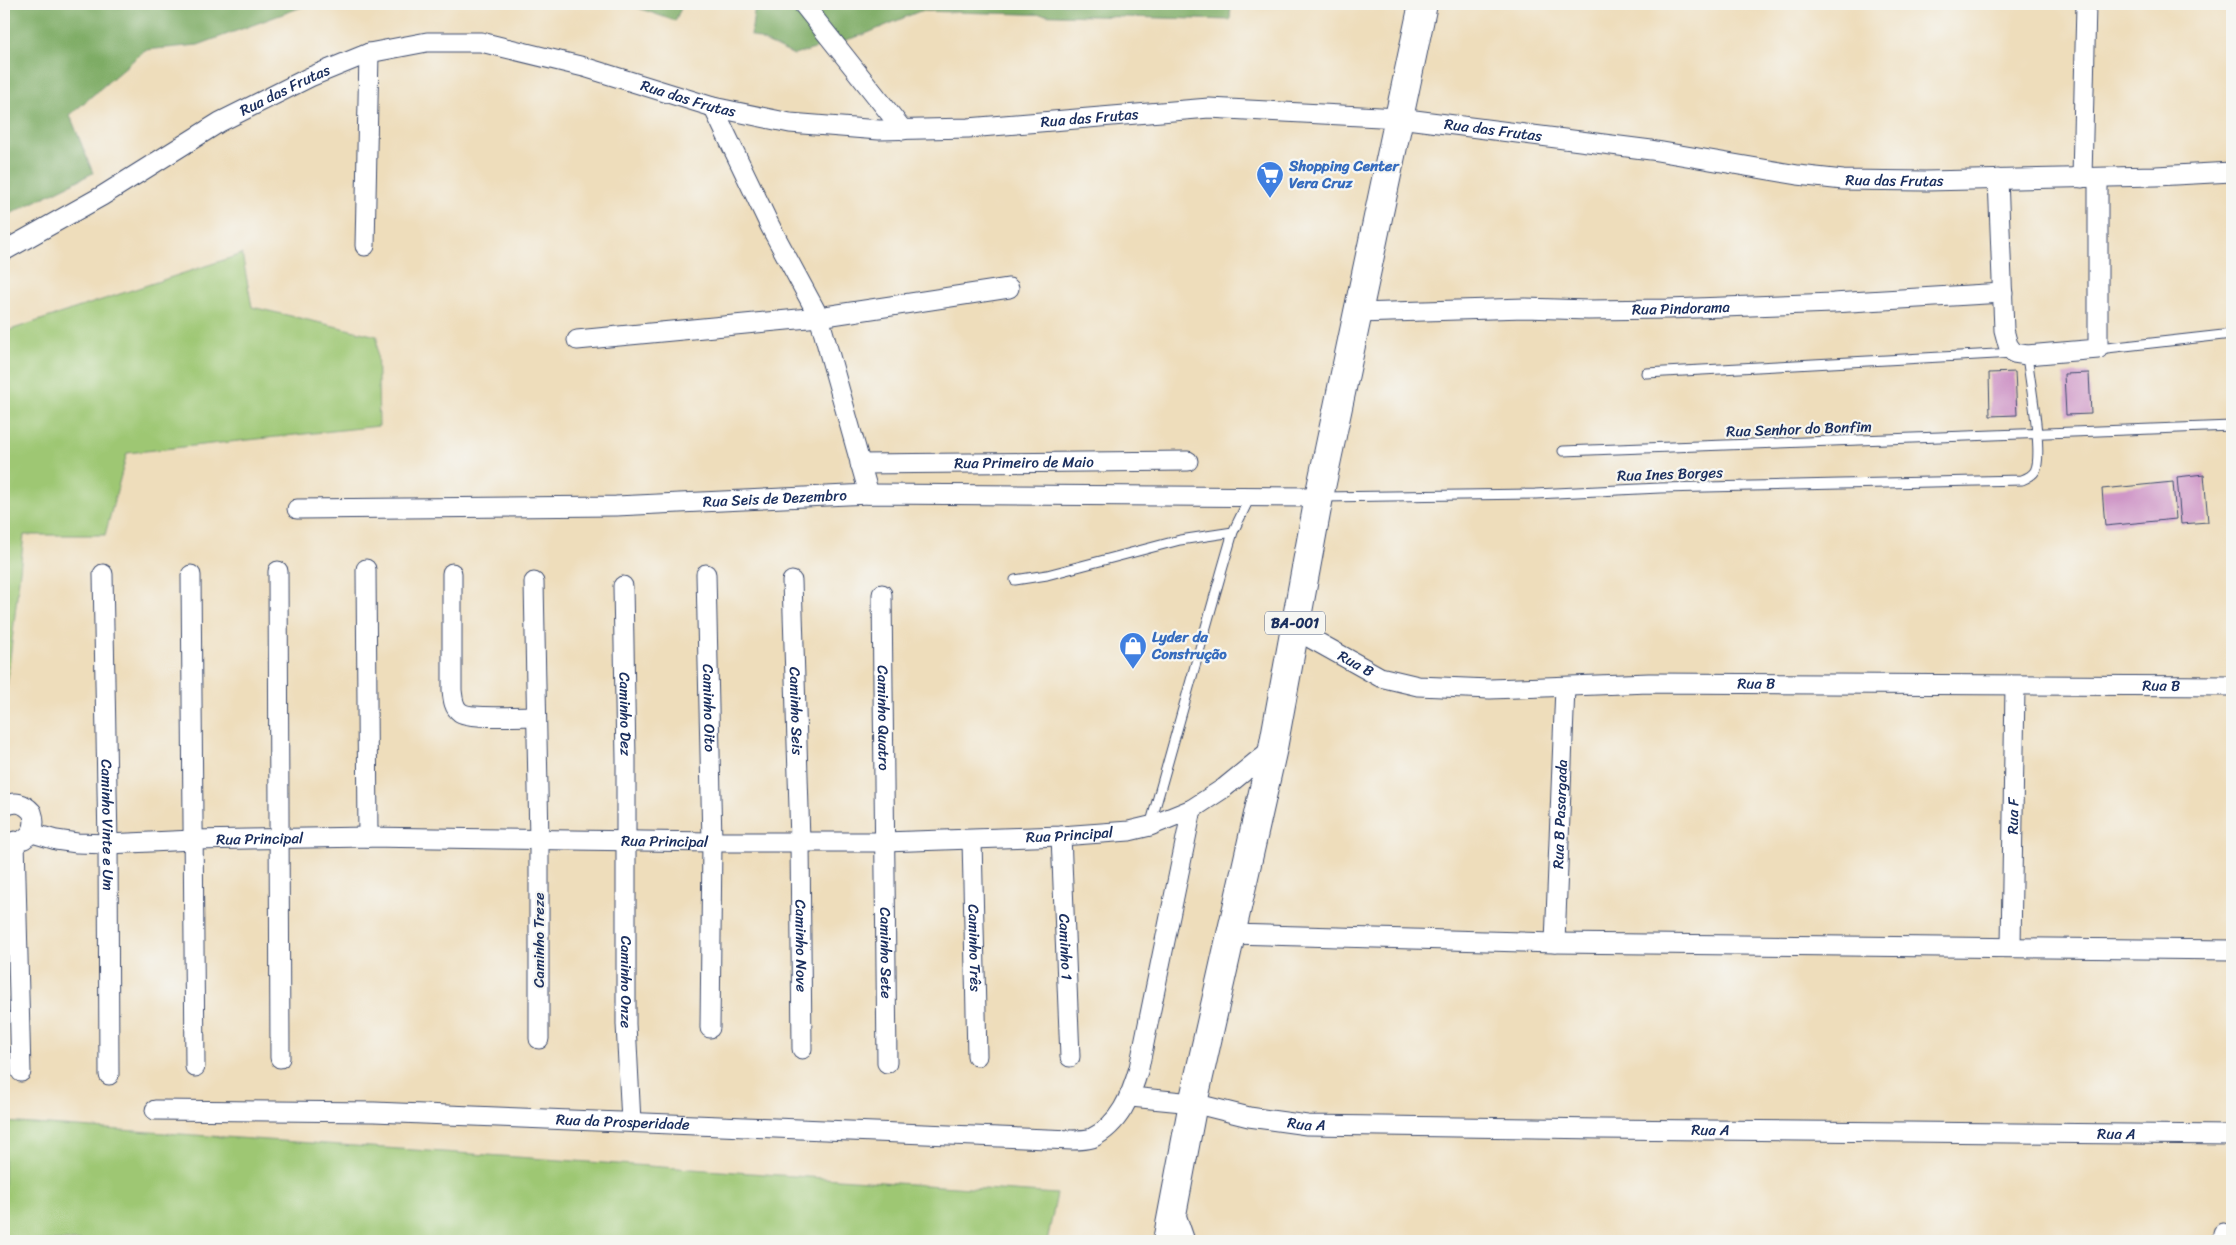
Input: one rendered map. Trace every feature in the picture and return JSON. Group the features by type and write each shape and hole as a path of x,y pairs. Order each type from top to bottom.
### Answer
{"main road":[{"name":"BA-001","path":"1167,1241 1193,1103 1273,748 1319,497 1423,4"}],"street":[{"path":"803,4 904,130"},
{"path":"1998,179 2004,330 2008,345 2021,354 2098,349 2090,178 2086,4"},
{"name":"Rua das Frutas","path":"4,251 102,196 220,122 310,77 369,53 427,42 481,42 584,67 713,106 790,124 879,130 968,128 1208,108 1399,118 1652,150 1798,175 1842,180 1926,181 2090,178 2232,172"},
{"path":"365,246 369,53"},
{"path":"713,106 770,226 819,317 869,494"},
{"path":"577,340 819,317 1009,288"},
{"name":"Rua Pindorama","path":"1358,313 1525,308 1588,310 1668,309 1833,303 2002,293"},
{"name":"Rua Primeiro de Maio","path":"860,464 1188,461"},
{"name":"Rua Seis de Dezembro","path":"297,509 616,506 869,494 1119,494 1250,498 1319,497"},
{"path":"366,569 368,837"},
{"path":"278,571 280,1058"},
{"path":"452,573 452,690 454,703 458,710 462,714 480,716 536,716"},
{"name":"Caminho Vinte e Um","path":"103,574 108,844 109,1075"},
{"name":"Caminho Oito","path":"706,574 712,842 710,1028"},
{"path":"191,575 195,1067"},
{"name":"Caminho Treze","path":"534,582 540,841 539,1039"},
{"name":"Caminho Seis","path":"792,582 800,841"},
{"name":"Caminho Dez","path":"623,586 626,842"},
{"name":"Caminho Quatro","path":"882,594 884,842"},
{"name":"Rua B","path":"1294,629 1380,677 1418,686 1490,689 1649,682 2232,686"},
{"name":"Rua F","path":"2011,947 2015,686"},
{"name":"Rua B Pasargada","path":"1555,943 1565,687"},
{"name":"Rua Principal","path":"17,837 108,844 193,840 368,837 626,842 884,842 1061,836 1129,831 1150,826 1192,809 1224,788 1273,748"},
{"path":"4,807 14,803 27,807 35,819 17,837 21,1072"},
{"path":"1131,1097 1139,1068 1192,809"},
{"name":"Caminho 1","path":"1061,836 1070,1057"},
{"name":"Caminho Três","path":"972,840 977,1056"},
{"name":"Caminho Nove","path":"800,841 802,1050"},
{"name":"Caminho Onze","path":"626,842 626,1024 631,1122"},
{"name":"Caminho Sete","path":"884,842 887,1063"},
{"path":"1231,934 1555,943 2232,950"},
{"name":"Rua A","path":"1131,1097 1193,1103 1249,1118 1307,1124 1601,1130 2232,1135"},
{"name":"Rua da Prosperidade","path":"155,1110 374,1112 631,1122 705,1127 913,1132 1072,1140 1090,1139 1110,1126 1131,1097"},
{"path":"1174,1209 1185,1241"}],"lane":[{"path":"2098,349 2232,334"},
{"path":"1646,373 2021,354 2036,434"},
{"name":"Rua Senhor do Bonfim","path":"1563,451 2232,426"},
{"name":"Rua Ines Borges","path":"1319,497 1398,494 1535,494 1660,488 2022,480 2034,473 2037,465 2036,434"},
{"path":"1150,826 1233,532 1250,498"},
{"path":"1015,580 1047,575 1180,540 1233,532"}],"green space":[{"path":"14,4 310,4 198,45 145,50 70,115 93,173 4,217 4,16"},
{"path":"627,4 683,4 675,21"},
{"path":"752,4 1231,4 1230,20 920,11 863,35 794,55 751,35 755,5"},
{"path":"242,254 252,307 377,336 379,426 127,453 105,535 24,535 7,685 4,685 4,332"},
{"path":"4,1122 1057,1194 1047,1241 4,1241"}],"building":[{"path":"2015,372 2017,415 1990,416 1989,373"},
{"path":"2089,373 2091,414 2066,415 2064,374"},
{"path":"2204,474 2208,522 2181,524 2177,477"},
{"path":"2173,482 2176,519 2105,526 2102,489"}],"place":[{"name":"Shopping Center Vera Cruz","path":"1270,199"},
{"name":"Lyder da Construção","path":"1133,670"}]}
